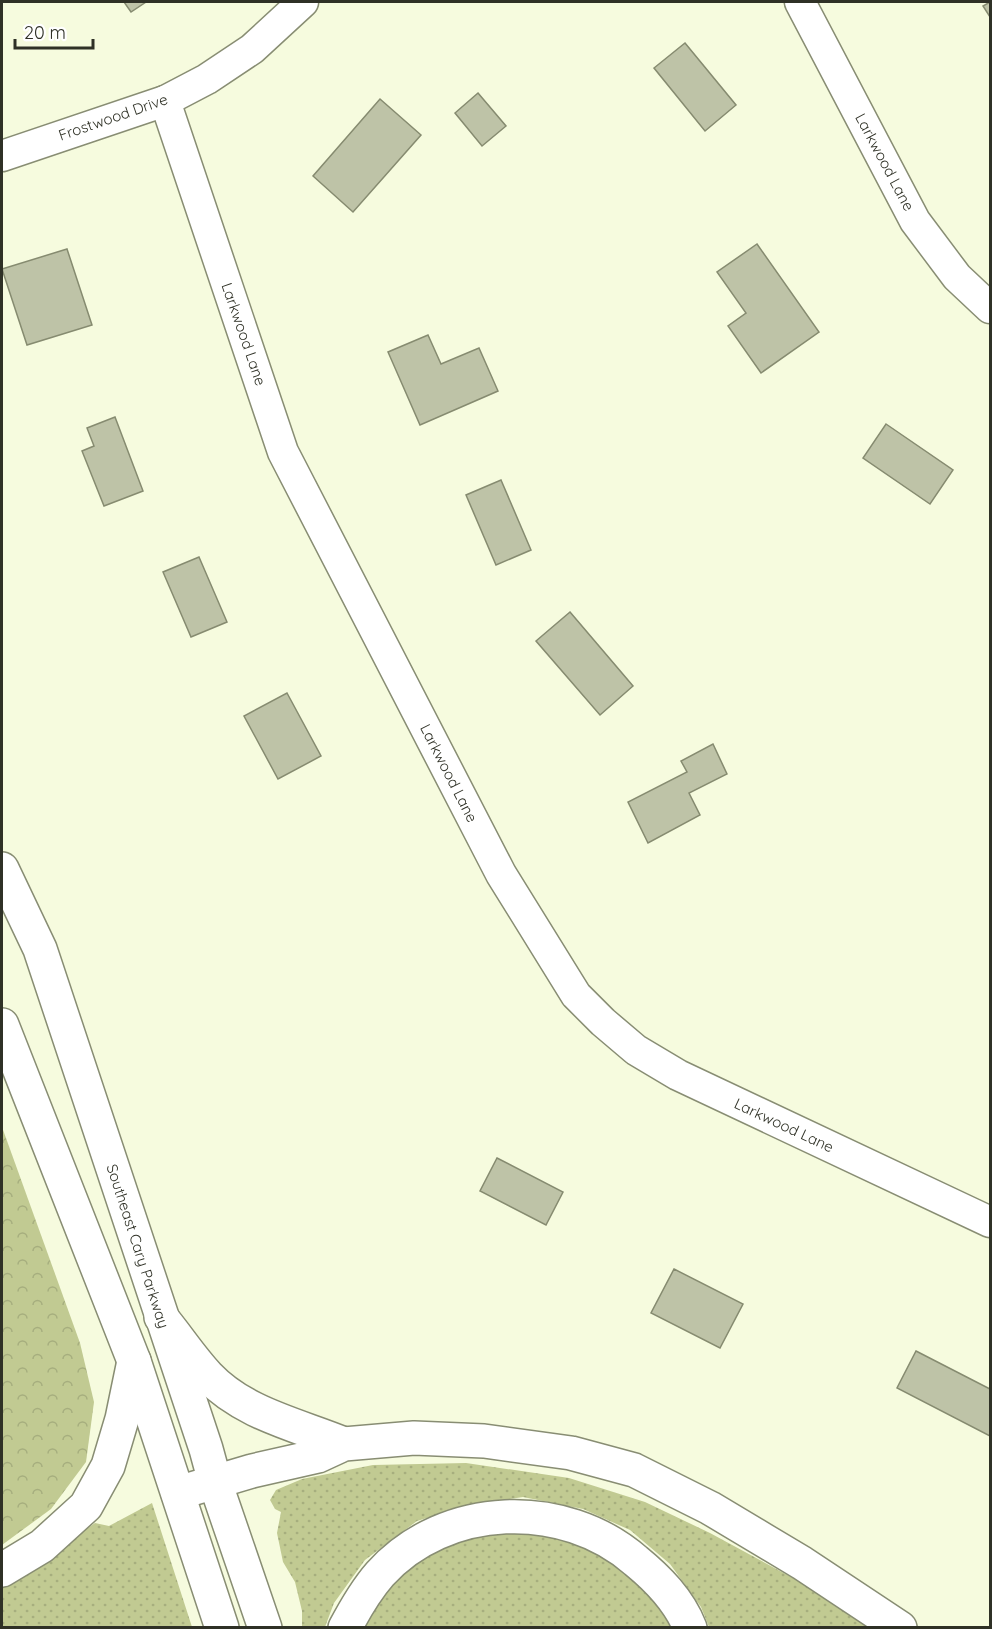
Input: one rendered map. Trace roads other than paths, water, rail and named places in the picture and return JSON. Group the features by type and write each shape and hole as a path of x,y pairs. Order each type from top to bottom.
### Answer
{"main road":[{"name":"Southeast Cary Parkway","path":"2,869 40,949 265,1628"},
{"path":"2,1025 134,1360 222,1628"},
{"path":"161,1317 208,1376 231,1394 263,1414 344,1444"},
{"path":"2,1570 42,1546 87,1506 108,1466 122,1419 134,1360"},
{"path":"178,1493 252,1471 318,1456 344,1444 414,1438 484,1441 571,1453 634,1470 710,1508 802,1563 900,1628"},
{"path":"345,1628 380,1574 404,1553 435,1534 466,1523 516,1515 563,1522 609,1541 663,1585 690,1628"}],"street":[{"name":"Frostwood Drive","path":"2,156 165,101 207,79 252,49 303,2"},
{"name":"Larkwood Lane","path":"800,2 915,221 957,278 990,308"},
{"name":"Larkwood Lane","path":"165,101 284,452 501,874 576,995 636,1050 678,1075 990,1222"}]}
